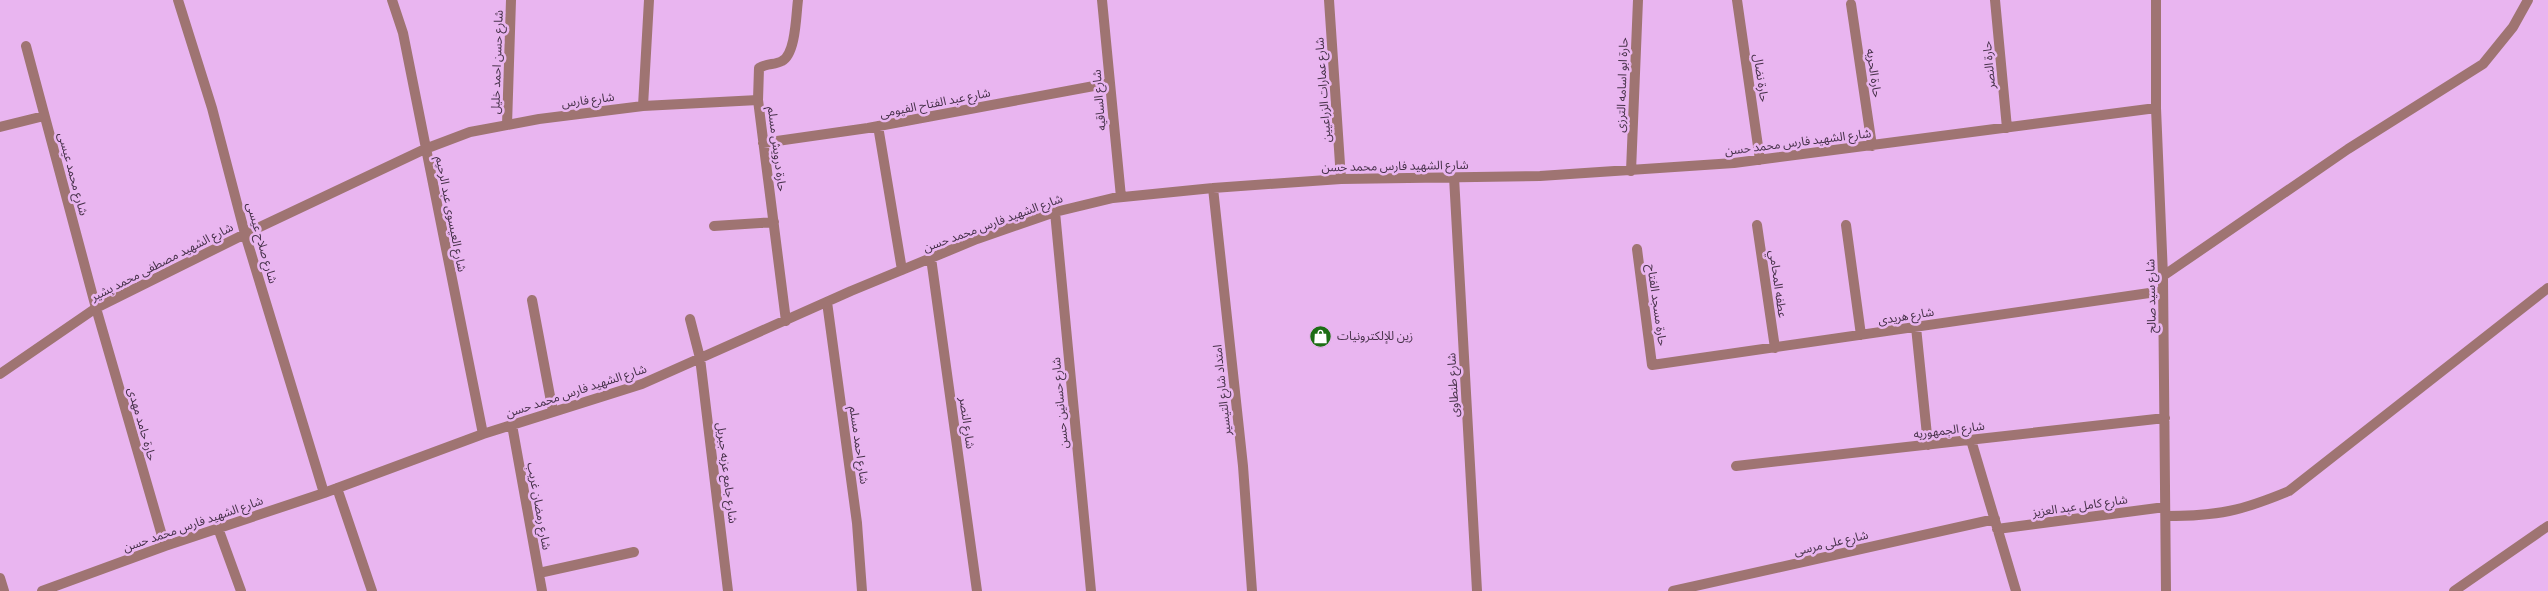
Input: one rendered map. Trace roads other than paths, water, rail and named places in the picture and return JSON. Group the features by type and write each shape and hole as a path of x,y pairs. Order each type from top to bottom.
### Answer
{"street":[{"name":"شارع صلاح عيسى","path":"178,0 212,108 245,234 324,493"},
{"name":"شارع العيسوى عبد الرحيم","path":"392,0 403,33 483,434"},
{"name":"شارع حسن احمد خليل","path":"507,125 511,0"},
{"path":"643,106 649,0"},
{"name":"حارة درويش مسلم","path":"786,321 758,100 760,68 766,64 782,62 792,48 798,0"},
{"name":"شارع الساقيه","path":"1102,0 1121,197"},
{"name":"شارع عمارات الزراعيين","path":"1329,0 1341,179"},
{"name":"حارة ابو اسامه الترزى","path":"1630,171 1638,0"},
{"name":"حارة نضال","path":"1736,0 1760,160"},
{"name":"حارة النصر","path":"1995,0 2007,128"},
{"name":"شارع سيد صالح","path":"2156,0 2156,108 2164,290 2166,591"},
{"path":"2163,276 2348,149 2483,64 2513,27 2528,0"},
{"name":"حارة الحريه","path":"1851,4 1872,146"},
{"name":"شارع محمد عيسى","path":"26,46 96,308"},
{"name":"شارع عبد الفتاح الفيومى","path":"763,142 878,126 1110,83"},
{"name":"شارع فارس","path":"425,149 470,132 538,119 643,106 758,100"},
{"name":"شارع الشهيد فارس محمد حسن","path":"42,591 164,546 324,493 483,434 642,384 902,270 1055,212 1121,197 1213,188 1341,179 1630,171 1760,160 2156,108"},
{"path":"0,127 44,116"},
{"path":"878,126 902,270"},
{"name":"شارع الشهيد مصطفى محمد بشير","path":"0,374 96,308 245,234 425,149"},
{"name":"شارع طنطاوى","path":"1454,177 1477,591"},
{"name":"امتداد شارع التيسير","path":"1213,188 1243,466 1252,591"},
{"name":"شارع حسانين حسن","path":"1055,212 1091,591"},
{"path":"714,226 774,222"},
{"name":"عطفه المحامي","path":"1757,225 1775,348"},
{"path":"1846,225 1861,335"},
{"name":"حارة مسجد الفتاح","path":"1637,249 1652,365"},
{"name":"شارع النصر","path":"931,258 977,591"},
{"name":"شارع كامل عبد العزيز","path":"1996,524 2166,511 2208,516 2249,508 2288,490 2548,288"},
{"name":"شارع هريدى","path":"1652,365 2164,290"},
{"path":"532,300 553,412"},
{"name":"شارع احمد مسلم","path":"827,302 857,523 862,591"},
{"name":"حارة حامد مهدى","path":"96,308 164,546"},
{"name":"شارع جامع عزبه جبريل","path":"690,319 700,358 728,591"},
{"path":"1916,327 1928,445"},
{"name":"شارع الجمهوريه","path":"1736,466 2164,418"},
{"name":"شارع رمضان غريب","path":"512,425 542,591"},
{"path":"1971,440 2016,591"},
{"path":"338,488 372,591"},
{"name":"شارع على مرسى","path":"1673,591 1996,524"},
{"path":"2454,591 2548,526"},
{"path":"218,528 241,591"},
{"path":"538,573 634,552"},
{"path":"0,578 4,591"}],"place":[{"name":"زين للإلكترونيات","path":"1321,336"}]}
